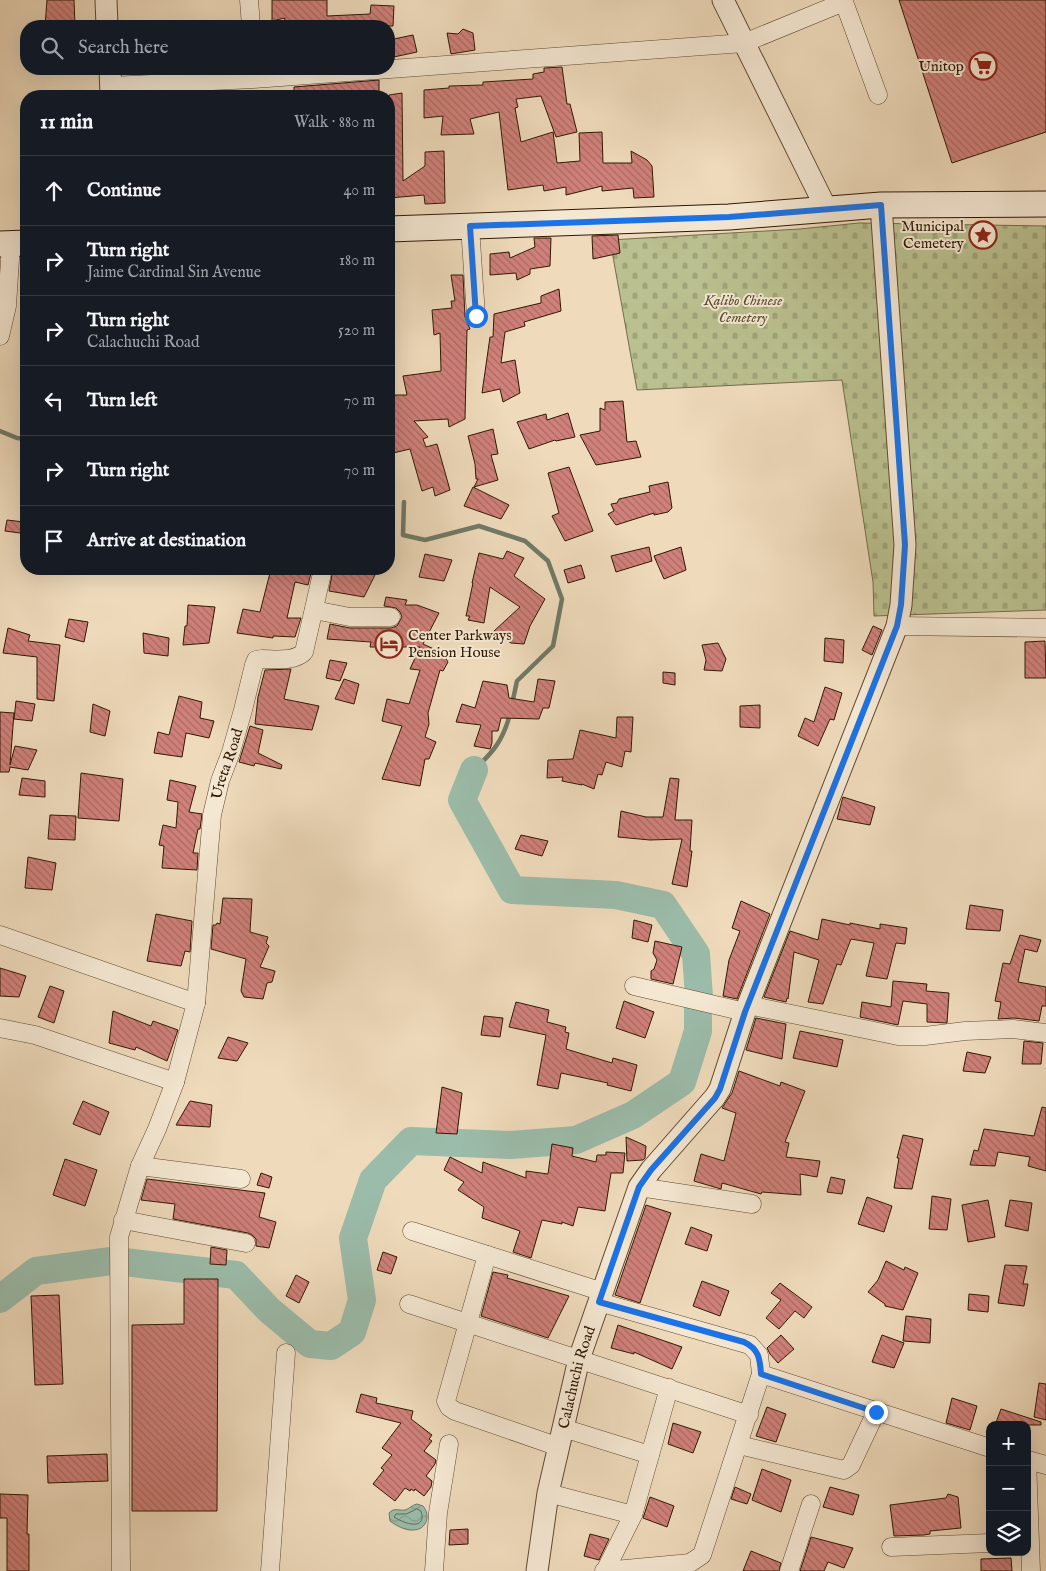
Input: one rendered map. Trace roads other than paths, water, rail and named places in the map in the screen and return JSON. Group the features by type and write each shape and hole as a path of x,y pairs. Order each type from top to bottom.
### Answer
{"main road":[{"path":"395,229 729,217 881,205 1046,204"}],"street":[{"path":"106,0 107,20"},
{"path":"249,0 250,20"},
{"path":"723,0 826,208"},
{"path":"395,65 744,44 844,2 878,95"},
{"path":"111,84 239,75"},
{"name":"Calachuchi Road","path":"537,1571 548,1493 579,1359 639,1187 651,1170 715,1098 720,1089 746,1009 897,626 901,605 905,545 881,205"},
{"path":"470,226 476,316"},
{"path":"0,336 7,306 12,244"},
{"name":"Ureta Road","path":"196,1003 212,815 220,781 231,752 243,710 254,665 256,660 295,658 304,652 322,575"},
{"path":"314,610 350,617 391,617"},
{"path":"897,626 1046,628"},
{"path":"0,936 196,1003 175,1082 140,1166 119,1237 122,1571"},
{"path":"634,986 746,1009 898,1036 924,1036 965,1031 1013,1030 1046,1033"},
{"path":"0,1028 35,1035 175,1082"},
{"path":"140,1166 240,1179"},
{"path":"639,1187 752,1204"},
{"path":"123,1220 246,1243"},
{"path":"412,1232 487,1255 601,1297 744,1342 759,1355 761,1374 702,1555 690,1563 605,1571"},
{"path":"487,1255 446,1401 449,1407 455,1412 561,1437 650,1454"},
{"path":"409,1304 748,1415"},
{"path":"270,1571 286,1354"},
{"path":"761,1374 986,1447"},
{"path":"605,1571 632,1515 669,1388"},
{"path":"739,1445 844,1470 851,1465 876,1412"},
{"path":"434,1571 438,1514 449,1444"},
{"path":"1031,1461 1046,1465"},
{"path":"1028,1466 1028,1511"},
{"path":"548,1493 632,1515"},
{"path":"789,1571 811,1504"},
{"path":"891,1547 986,1542"},
{"path":"1030,1556 1031,1571"}],"water":[{"path":"417,1504 423,1506 427,1514 422,1528 407,1530 390,1521 389,1513 391,1511 405,1510"}],"waterway":[{"path":"0,431 20,438"},
{"path":"404,502 403,535 425,540 479,526 525,541 548,561 562,599 553,646 517,681 512,704"},
{"path":"474,770 501,739 510,714"},
{"path":"474,770 462,800 512,890 616,895 663,905 696,954 699,997"},
{"path":"124,1262 236,1275 269,1310 310,1344 331,1346 352,1332 362,1300 353,1238 373,1180 411,1141 511,1145 576,1140 633,1115 682,1082 698,1031 698,1005"},
{"path":"0,1299 36,1271 111,1261"}],"place":[{"name":"Unitop","path":"983,66"},
{"name":"Municipal Cemetery","path":"983,235"},
{"name":"Center Parkways Pension House","path":"389,644"}],"park label":[{"name":"Kalibo Chinese Cemetery","path":"743,308"}]}
